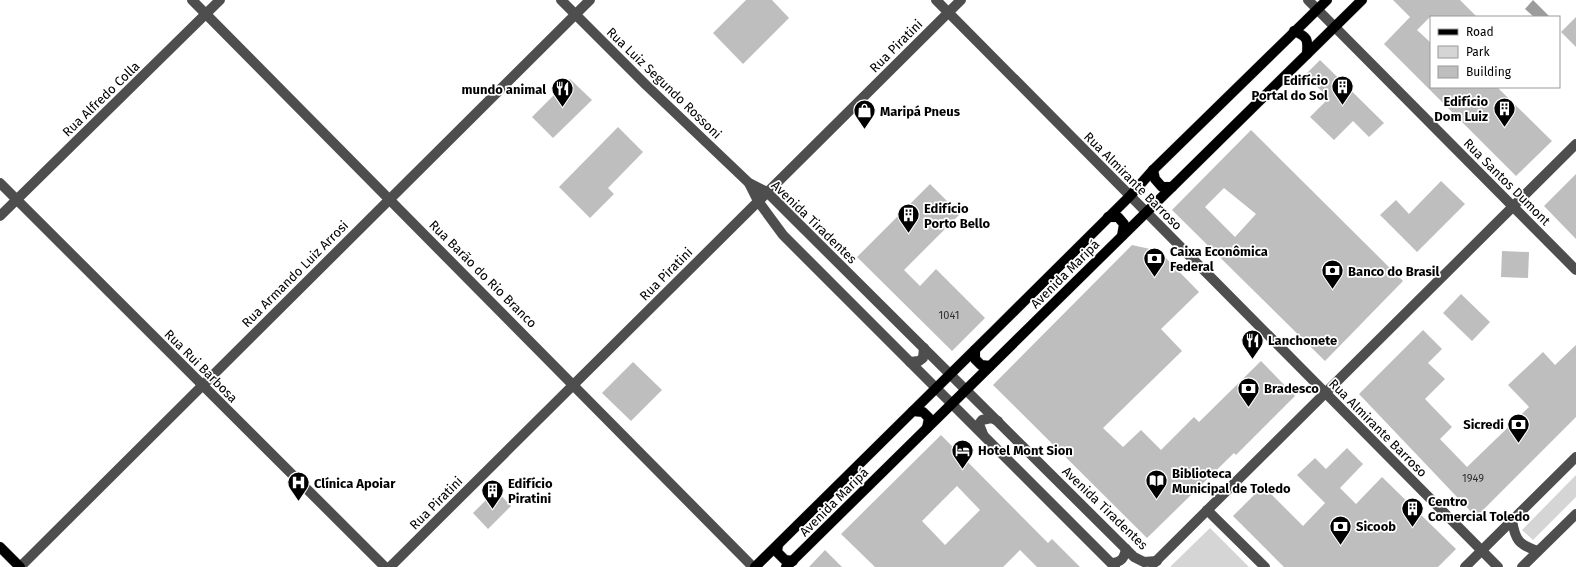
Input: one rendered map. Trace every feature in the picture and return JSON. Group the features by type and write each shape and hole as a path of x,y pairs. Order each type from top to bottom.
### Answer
{"main road":[{"name":"Avenida Maripá","path":"754,567 1108,218 1153,170 1294,31 1328,0"},
{"path":"1347,0 1360,1"},
{"name":"Avenida Maripá","path":"790,564 1360,1"},
{"path":"1294,31 1304,35 1308,42 1307,54"},
{"path":"1153,170 1155,179 1162,187 1172,187"},
{"path":"1108,218 1118,217 1124,224 1122,236"},
{"path":"975,350 975,359 981,365 990,366"},
{"path":"913,411 923,412 929,418 927,428"},
{"path":"778,545 777,552 790,564"},
{"path":"0,547 20,567"}],"street":[{"name":"Rua Barão do Rio Branco","path":"192,0 390,198 754,567"},
{"name":"Rua Alfredo Colla","path":"0,216 220,0"},
{"name":"Rua Luiz Segundo Rossoni","path":"561,0 646,85 749,183"},
{"name":"Rua Armando Luiz Arrosi","path":"20,567 590,0"},
{"name":"Rua Almirante Barroso","path":"936,0 1498,567"},
{"name":"Rua Piratini","path":"390,567 961,0"},
{"path":"1308,0 1317,10"},
{"name":"Rua Santos Dumont","path":"1317,10 1576,270"},
{"path":"1153,564 1576,144"},
{"name":"Rua Rui Barbosa","path":"0,183 384,567"},
{"name":"Avenida Tiradentes","path":"749,183 767,192 1134,557 1144,562 1153,564"},
{"name":"Avenida Tiradentes","path":"749,183 758,201 784,235 1114,565"},
{"path":"784,235 784,228 786,224 796,221"},
{"path":"910,362 919,361 923,358 924,348"},
{"path":"984,436 979,424 982,420 991,418 998,421"},
{"path":"1465,567 1576,457"},
{"path":"1208,510 1265,567"},
{"path":"1522,567 1576,514"},
{"path":"1512,520 1514,533 1517,540 1526,547 1538,551"},
{"path":"1114,565 1124,558 1126,549"}],"green space":[{"path":"1576,475 1576,497 1533,540 1522,530"},
{"path":"1210,528 1249,567 1170,567"}],"shaded area":[{"path":"1533,0 1549,16 1533,16 1525,9"}],"building":[{"path":"746,0 772,0 789,18 743,64 713,33"},
{"path":"1393,0 1460,0 1476,16 1430,16 1417,30 1430,42 1430,88 1498,88 1552,141 1516,176 1384,44 1410,17"},
{"path":"1576,17 1576,47 1561,32"},
{"name":"Edifício Portal do Sol","path":"1320,60 1384,123 1369,137 1353,121 1334,140 1310,117 1329,98 1305,75"},
{"name":"mundo animal","path":"570,79 592,100 553,138 532,117"},
{"path":"618,127 643,152 608,188 614,194 590,218 559,187"},
{"path":"1251,130 1403,281 1325,361 1172,210","holes":["1224,188 1256,214 1235,237 1205,207"]},
{"path":"1576,174 1576,239 1544,206"},
{"path":"1441,181 1465,204 1417,252 1380,215 1396,200 1409,214"},
{"path":"930,184 960,214 904,270 920,286 936,269 985,318 952,351 857,257"},
{"path":"1132,245 1159,251 1199,292 1161,329 1182,351 1103,428 1123,447 1141,430 1161,450 1194,417 1199,422 1261,361 1295,396 1236,455 1234,453 1147,538 993,385"},
{"path":"1502,251 1529,252 1528,278 1501,277"},
{"path":"1461,294 1490,322 1472,341 1443,313"},
{"path":"1423,330 1442,349 1428,363 1445,379 1425,399 1452,427 1440,439 1467,467 1529,407 1508,385 1543,352 1555,365 1576,345 1576,417 1476,517 1359,394"},
{"path":"633,362 662,390 631,421 602,393"},
{"path":"941,435 1048,543 1052,539 1080,567 1037,567 1020,550 1003,567 875,567 841,534","holes":["957,486 980,510 945,545 922,521"]},
{"path":"1347,448 1363,464 1340,488 1356,504 1382,477 1456,549 1438,567 1284,567 1233,516 1263,486 1303,526 1325,503 1297,475 1315,458 1326,469"},
{"name":"Edifício Piratini","path":"496,490 511,506 488,529 473,513"},
{"path":"825,550 842,567 809,567"}],"place":[{"name":"Edifício Portal do Sol","path":"1343,106"},
{"name":"mundo animal","path":"562,108"},
{"name":"Edifício Dom Luiz","path":"1504,128"},
{"name":"Maripá Pneus","path":"864,130"},
{"name":"Edifício Porto Bello","path":"909,234"},
{"name":"Caixa Econômica Federal","path":"1155,278"},
{"name":"Banco do Brasil","path":"1333,290"},
{"name":"Lanchonete","path":"1252,360"},
{"name":"Bradesco","path":"1248,408"},
{"name":"Sicredi","path":"1519,444"},
{"name":"Hotel Mont Sion","path":"962,470"},
{"name":"Biblioteca Municipal de Toledo","path":"1156,500"},
{"name":"Clínica Apoiar","path":"298,502"},
{"name":"Edifício Piratini","path":"492,510"},
{"name":"Centro Comercial Toledo","path":"1413,528"},
{"name":"Sicoob","path":"1340,546"}]}
